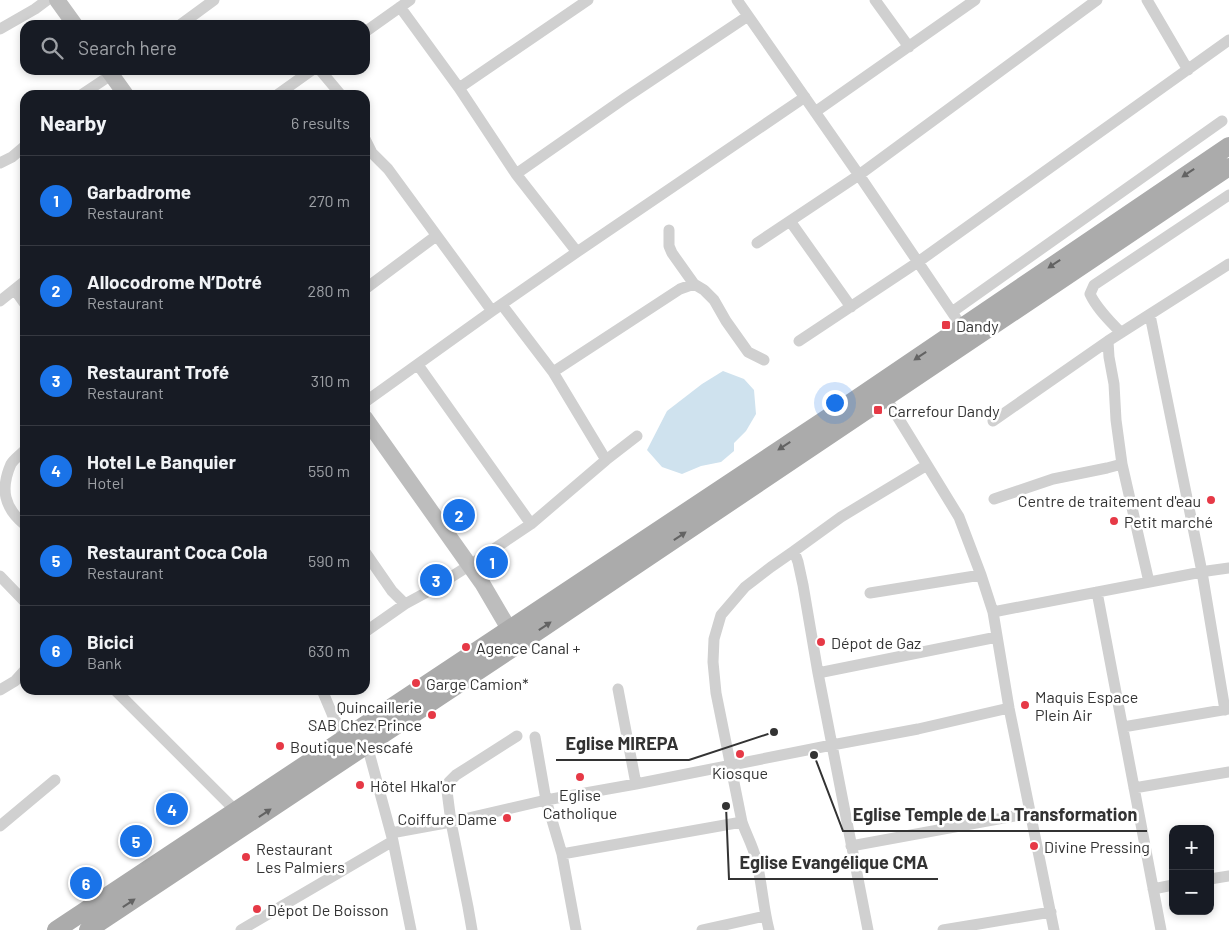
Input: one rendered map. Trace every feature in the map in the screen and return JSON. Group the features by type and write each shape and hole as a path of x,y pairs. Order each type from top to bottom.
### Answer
{"main road":[{"path":"56,930 962,327 1229,146"},
{"path":"88,930 1229,167"}],"street":[{"path":"0,29 47,0"},
{"path":"57,0 71,20"},
{"path":"187,20 214,0"},
{"path":"459,88 588,0"},
{"path":"737,0 962,327"},
{"path":"875,0 909,46"},
{"path":"815,112 975,0"},
{"path":"757,243 859,175 1097,0"},
{"path":"1147,0 1188,70"},
{"path":"370,28 406,2 459,88 516,174 577,252"},
{"path":"516,174 748,16"},
{"path":"799,341 918,262 1229,40"},
{"path":"88,90 108,75"},
{"path":"114,75 123,90"},
{"path":"284,90 305,75"},
{"path":"324,75 337,90"},
{"path":"370,399 577,252 805,97"},
{"path":"952,312 1222,121"},
{"path":"0,164 20,150"},
{"path":"370,157 388,169 436,236 553,372 606,460"},
{"path":"1121,333 1093,301 1090,294 1094,285 1229,195"},
{"path":"790,221 851,307"},
{"path":"669,230 669,246 672,254 694,284 704,290 714,300 748,352 764,360"},
{"path":"370,285 436,236"},
{"path":"993,421 1108,341 1229,264"},
{"path":"553,372 680,289 694,284"},
{"path":"0,301 20,285"},
{"path":"14,290 20,298"},
{"path":"1123,727 1227,709 1202,572 1150,315"},
{"path":"1108,341 1122,464 1150,582"},
{"path":"418,365 531,524"},
{"path":"886,398 959,517 993,612 1009,708 1054,930"},
{"path":"370,425 470,565 509,629"},
{"path":"370,628 531,524 637,436"},
{"path":"20,455 11,463 3,478 2,490 6,505 20,521"},
{"path":"994,499 1053,479 1122,464"},
{"path":"769,930 755,857 742,822 716,693 713,662 714,639 721,615 745,587 771,566 841,518 927,465"},
{"path":"794,551 803,585 818,673 868,930"},
{"path":"370,559 392,590 405,604"},
{"path":"993,612 1229,568"},
{"path":"870,593 981,575"},
{"path":"0,576 20,597"},
{"path":"1097,592 1161,930"},
{"path":"818,673 998,637"},
{"path":"0,690 20,675"},
{"path":"618,689 636,784"},
{"path":"120,695 236,810"},
{"path":"324,695 333,716 346,738"},
{"path":"241,930 392,837 546,800 918,729 1009,708"},
{"path":"472,930 451,822 447,791 449,782 456,775 517,736"},
{"path":"535,737 546,800 562,854 576,930"},
{"path":"367,745 392,837 412,930"},
{"path":"1134,788 1229,772"},
{"path":"0,826 55,780"},
{"path":"851,846 1031,813"},
{"path":"562,854 742,822"},
{"path":"1214,878 1229,876"},
{"path":"1153,889 1169,886"},
{"path":"943,930 1051,912"},
{"path":"702,930 765,916"}],"water":[{"path":"723,371 744,379 754,390 756,414 746,431 734,443 734,451 721,462 701,466 682,474 662,467 647,450 667,411 702,384"}],"place":[{"name":"Dandy","path":"946,325"},
{"name":"Carrefour Dandy","path":"878,410"},
{"name":"Centre de traitement d'eau","path":"1211,500"},
{"name":"Allocodrome N’Dotré","path":"459,515"},
{"name":"Petit marché","path":"1114,521"},
{"name":"Garbadrome","path":"492,562"},
{"name":"Restaurant Trofé","path":"436,580"},
{"name":"Dépot de Gaz","path":"821,642"},
{"name":"Agence Canal +","path":"466,647"},
{"name":"Garge Camion*","path":"416,683"},
{"name":"Maquis Espace Plein Air","path":"1025,705"},
{"name":"Quincaillerie SAB Chez Prince","path":"432,715"},
{"name":"Eglise MIREPA","path":"774,732"},
{"name":"Boutique Nescafé","path":"280,746"},
{"name":"Kiosque","path":"740,754"},
{"name":"Eglise Temple de La Transformation","path":"814,755"},
{"name":"Eglise Catholique","path":"580,777"},
{"name":"Hôtel Hkal'or","path":"360,785"},
{"name":"Eglise Evangélique CMA","path":"726,806"},
{"name":"Hotel Le Banquier","path":"172,809"},
{"name":"Coiffure Dame","path":"507,818"},
{"name":"Restaurant Coca Cola","path":"136,841"},
{"name":"Divine Pressing","path":"1034,846"},
{"name":"Restaurant Les Palmiers","path":"246,857"},
{"name":"Bicici","path":"86,883"},
{"name":"Dépot De Boisson","path":"257,909"}]}
